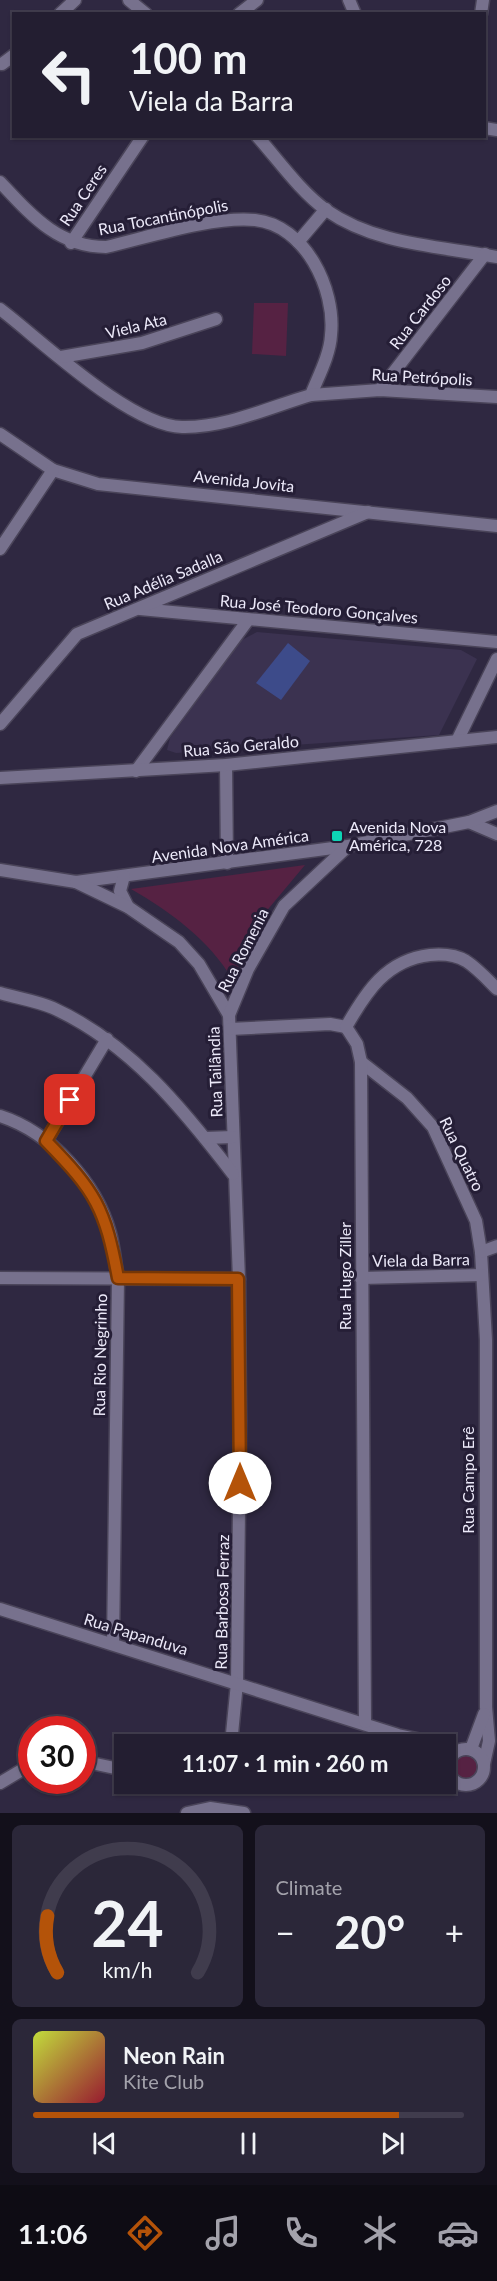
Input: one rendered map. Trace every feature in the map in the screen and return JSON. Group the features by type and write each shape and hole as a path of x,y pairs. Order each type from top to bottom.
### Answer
{"street":[{"path":"62,12 75,0"},
{"path":"129,0 144,12"},
{"path":"242,12 257,0"},
{"path":"2,64 12,56"},
{"name":"Rua Ceres","path":"71,243 142,138"},
{"path":"259,138 296,181 326,209 375,234 402,242 491,255"},
{"name":"Rua Tocantinópolis","path":"0,182 42,224 71,243 106,247 228,220 252,220 280,227 298,242 322,278 332,315 331,338 311,395"},
{"path":"298,242 326,209"},
{"name":"Rua Cardoso","path":"380,390 491,255"},
{"path":"0,309 108,396 128,408 181,428 217,423 311,395"},
{"name":"Viela Ata","path":"61,357 142,343 216,319"},
{"name":"Rua Petrópolis","path":"311,395 380,390 497,397"},
{"name":"Avenida Jovita","path":"0,434 53,470 98,484 497,526"},
{"path":"0,549 53,470"},
{"name":"Rua Adélia Sadalla","path":"0,724 77,634 371,511"},
{"name":"Rua José Teodoro Gonçalves","path":"139,609 497,642"},
{"path":"136,771 248,620"},
{"path":"457,741 497,659"},
{"name":"Rua São Geraldo","path":"0,777 226,765 493,738"},
{"path":"226,765 227,863"},
{"name":"Avenida Nova América","path":"0,870 76,882 348,846 469,822 497,811"},
{"path":"469,822 497,834"},
{"name":"Rua Romenia","path":"229,1015 248,969 284,906 348,846"},
{"name":"Rua Romenia","path":"314,877 324,850"},
{"path":"124,876 120,891 128,908"},
{"name":"Rua Tailândia","path":"76,882 128,908 179,942 204,973 229,1015 238,1279"},
{"path":"230,1029 330,1024 346,1027 364,995 380,977 397,965 416,957 451,956 465,961 497,989"},
{"path":"0,993 51,1007 107,1039 148,1073 206,1138 233,1174"},
{"name":"Rua Hugo Ziller","path":"346,1027 357,1044 361,1062 365,1722"},
{"path":"46,1141 107,1039"},
{"name":"Rua Quatro","path":"361,1062 406,1098 433,1127 476,1221 481,1252"},
{"name":"Rua Rio Negrinho","path":"0,1116 46,1141 81,1176 97,1200 110,1232 118,1278 113,1644"},
{"path":"206,1138 233,1137"},
{"path":"481,1252 497,1246"},
{"name":"Rua Campo Erê","path":"481,1252 486,1340 486,1707 489,1741 484,1764"},
{"name":"Viela da Barra","path":"362,1278 482,1275"},
{"path":"0,1278 238,1279"},
{"name":"Rua Barbosa Ferraz","path":"232,1734 237,1683 240,1483 238,1279"},
{"path":"486,1340 497,1352"},
{"path":"485,1522 497,1536"},
{"name":"Rua Papanduva","path":"0,1609 365,1722 395,1734"},
{"name":"Rua Campo Erê","path":"466,1749 486,1707"},
{"path":"456,1748 480,1755 484,1764 482,1776 472,1784 460,1784 456,1781"},
{"path":"456,1755 466,1749"},
{"path":"96,1764 114,1768"},
{"path":"0,1783 18,1772"},
{"path":"187,1813 210,1808 244,1813"}],"shaded area":[{"path":"254,303 288,303 286,356 252,354"},
{"path":"257,632 461,650 477,659 439,735 176,753 167,750 170,738 240,641"},
{"path":"305,865 254,926 233,980 212,952 188,928 131,889"},
{"path":"466,1749 473,1750 483,1760 483,1774 479,1780 466,1785 456,1782 456,1752"}],"building":[{"path":"288,643 310,661 281,700 256,683"}],"place":[{"name":"Avenida Nova América, 728","path":"337,836"}],"route":[{"path":"70,1100 46,1141 81,1176 97,1200 110,1232 118,1278 238,1279 240,1483"}]}
